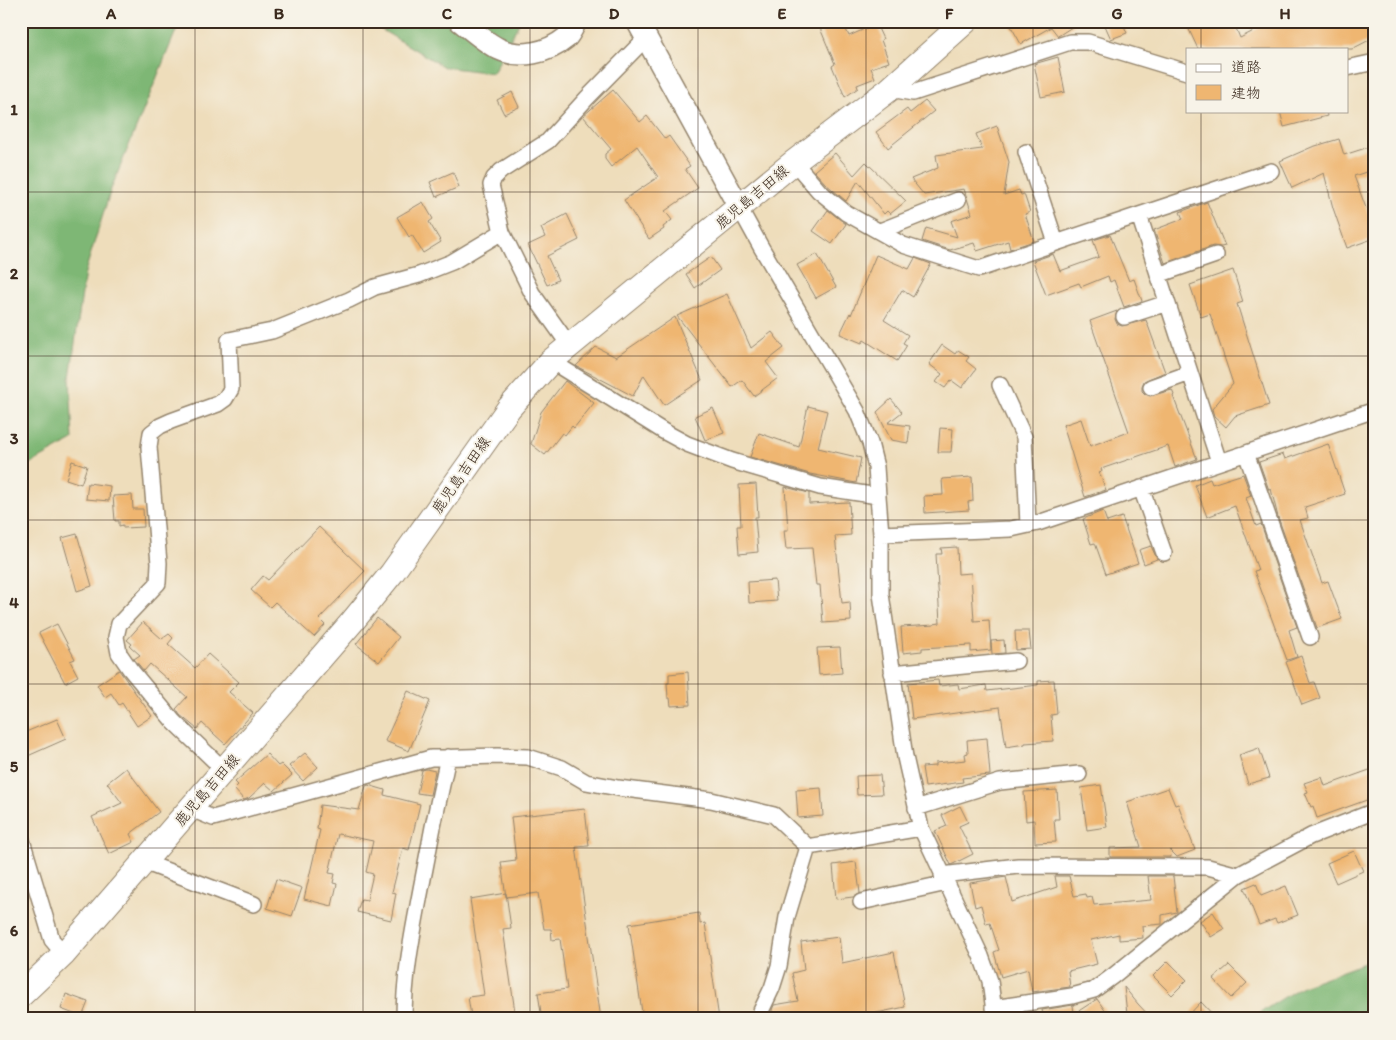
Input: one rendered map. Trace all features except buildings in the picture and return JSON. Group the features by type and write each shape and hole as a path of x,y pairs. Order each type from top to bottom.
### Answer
{"main road":[{"name":"鹿児島吉田線","path":"21,995 64,954 225,771 392,573 509,408 551,361 794,162 890,89 944,30 966,21"}],"street":[{"path":"460,21 499,49 520,54 535,53 552,47 567,37 576,21"},
{"path":"569,345 532,293 502,232 491,186 494,178 501,171 548,141 587,98 642,29 761,247 857,411 870,443 876,467 881,534 881,594 905,757 916,808 921,828 981,956 990,981 994,1013 1094,990 1238,876 1311,836 1375,811"},
{"path":"890,89 913,93 1070,42 1088,42 1186,72"},
{"path":"1348,68 1375,62"},
{"path":"1026,152 1056,243"},
{"path":"794,162 819,191 846,212 903,245 979,269 1271,171"},
{"path":"880,231 958,200"},
{"path":"1139,216 1219,462"},
{"path":"225,771 174,722 130,669 120,653 116,637 118,624 158,583 159,563 149,447 151,433 160,426 218,404 226,399 231,389 229,340 272,331 350,300 375,287 428,272 452,262 502,232"},
{"path":"1158,275 1216,255"},
{"path":"1124,317 1167,303"},
{"path":"551,361 687,444 732,461 820,487 878,496"},
{"path":"1151,387 1190,373"},
{"path":"1000,385 1024,438 1028,525"},
{"path":"881,534 1011,529 1028,525 1375,410"},
{"path":"1246,454 1310,637"},
{"path":"1141,488 1164,552"},
{"path":"892,673 1016,661"},
{"path":"191,809 214,818 431,758 497,756 528,758 562,768 586,782 712,800 774,815 808,847"},
{"path":"404,1019 404,988 408,956 437,802 448,757"},
{"path":"916,808 1000,782 1080,774"},
{"path":"808,847 921,828"},
{"path":"21,837 52,940 64,954"},
{"path":"760,1019 761,1011 772,988 779,966 787,917 808,847"},
{"path":"144,862 254,904"},
{"path":"861,902 944,879 1018,866 1208,867 1238,876"},
{"path":"21,895 36,891"}],"green space":[{"path":"21,21 180,21 111,189 85,272 70,378 73,440 21,469"},
{"path":"367,21 520,21 493,73 444,67"},
{"path":"1367,962 1375,962 1375,1019 1250,1019 1302,986"}]}
